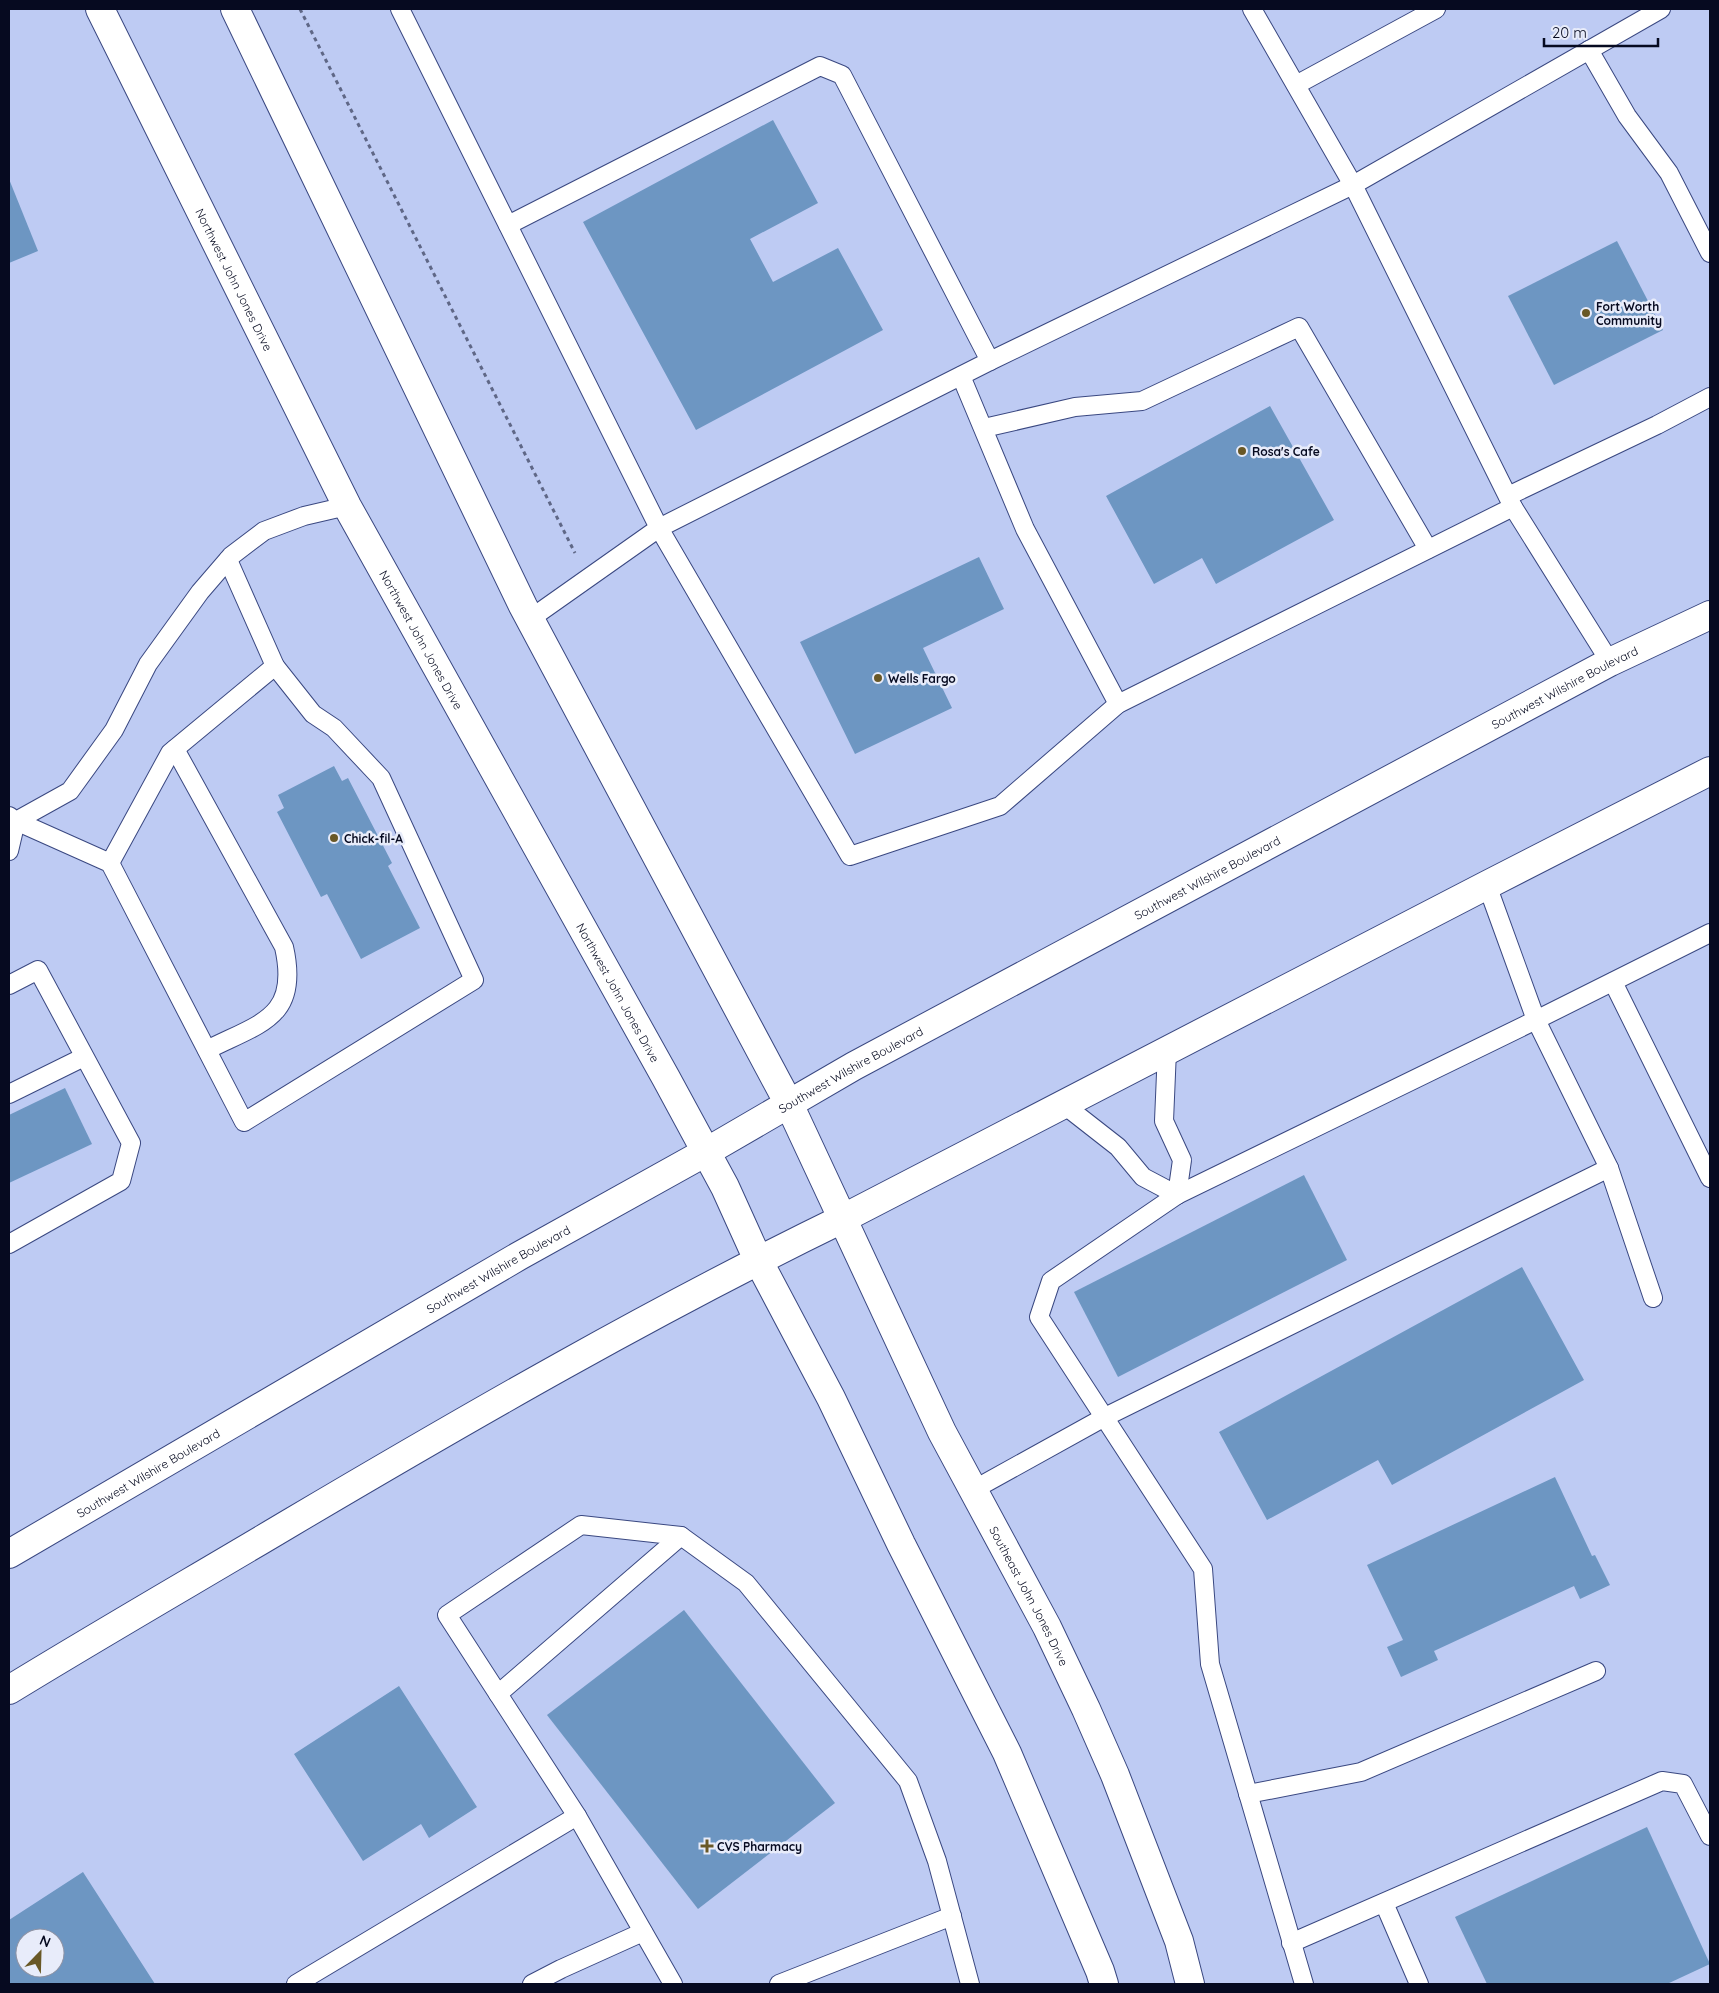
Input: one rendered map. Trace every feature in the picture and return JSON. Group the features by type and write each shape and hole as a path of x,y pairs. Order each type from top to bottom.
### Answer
{"main road":[{"name":"Northwest John Jones Drive","path":"100,9 346,506 706,1152 758,1260"},
{"path":"235,9 530,619 789,1104 842,1219"},
{"name":"Southwest Wilshire Boulevard","path":"9,1554 511,1261 706,1152 854,1066 1610,662 1710,615"},
{"path":"9,1690 421,1446 614,1336 1486,884 1710,771"},
{"name":"Southeast John Jones Drive","path":"842,1219 942,1432 1047,1627 1086,1709 1115,1775 1179,1942 1190,1984"},
{"path":"758,1260 831,1398 901,1544 1007,1753 1104,1984"}],"lane":[{"path":"400,9 659,528 850,856 1000,806 1118,704 1428,549 1510,501 1586,460 1710,397"},
{"path":"1252,9 1354,185 1510,501 1610,662"},
{"path":"1296,86 1436,9"},
{"path":"530,619 659,528 961,376 1354,185 1661,9"},
{"path":"1590,50 1627,116 1670,173 1710,253"},
{"path":"508,226 820,66 842,74 990,362"},
{"path":"984,428 1076,407 1142,401 1299,326 1428,549"},
{"path":"961,376 1025,529 1118,704"},
{"path":"13,818 70,790 114,730 148,664 200,592 228,560 264,531 304,516 346,506"},
{"path":"13,818 110,863 244,1122 474,980 381,778 334,728 313,714 275,666 228,560"},
{"path":"110,863 170,753 275,666"},
{"path":"175,749 284,947 288,964 289,981 286,996 277,1010 261,1022 207,1050"},
{"path":"9,851 13,818"},
{"path":"1486,884 1536,1020 1609,1168 1653,1298"},
{"path":"1304,1984 1210,1664 1203,1569 1039,1317 1051,1281 1178,1195 1710,933"},
{"path":"9,985 38,970 131,1143 121,1181 9,1244"},
{"path":"1613,982 1710,1178"},
{"path":"1167,1050 1164,1121 1182,1160 1178,1195"},
{"path":"9,1094 84,1057"},
{"path":"1063,1104 1118,1148 1143,1177 1178,1195"},
{"path":"973,1490 1103,1418 1609,1168"},
{"path":"674,1984 576,1816 447,1615 581,1525 680,1536 746,1584 908,1781 937,1861 970,1984"},
{"path":"498,1694 680,1536"},
{"path":"1248,1794 1361,1772 1596,1671"},
{"path":"1291,1943 1662,1781 1683,1784 1710,1836"},
{"path":"296,1984 576,1816"},
{"path":"1384,1903 1419,1984"},
{"path":"779,1984 952,1916"},
{"path":"532,1984 644,1932"}],"path":[{"path":"300,9 588,578"}],"building":[{"path":"773,120 818,203 750,239 773,282 838,248 883,330 696,430 583,222"},
{"path":"9,179 38,251 9,263"},
{"name":"Fort Worth Community","path":"1617,241 1663,330 1554,385 1508,296"},
{"name":"Rosa's Cafe","path":"1270,406 1334,520 1216,584 1202,558 1154,584 1106,496"},
{"name":"Wells Fargo","path":"979,557 1004,609 923,648 952,708 855,754 800,642"},
{"name":"Chick-fil-A","path":"334,766 342,781 348,778 392,863 388,866 420,928 361,959 327,894 321,897 277,812 284,808 278,795"},
{"path":"65,1088 92,1144 9,1183 9,1115"},
{"path":"1304,1175 1347,1260 1118,1377 1074,1292"},
{"path":"1522,1267 1584,1380 1392,1485 1378,1460 1267,1520 1219,1432"},
{"path":"1555,1477 1592,1556 1595,1555 1610,1585 1580,1599 1574,1586 1434,1651 1438,1660 1401,1677 1387,1647 1403,1640 1367,1565"},
{"name":"CVS Pharmacy","path":"684,1610 835,1803 698,1909 547,1715"},
{"path":"399,1686 477,1807 429,1838 421,1824 363,1861 294,1754"},
{"path":"1647,1827 1710,1964 1667,1984 1487,1984 1455,1917"},
{"path":"83,1872 155,1984 9,1984 9,1920"}],"place":[{"name":"Fort Worth Community","path":"1586,313"},
{"name":"Rosa's Cafe","path":"1242,451"},
{"name":"Wells Fargo","path":"878,678"},
{"name":"Chick-fil-A","path":"334,838"},
{"name":"CVS Pharmacy","path":"707,1846"}]}
